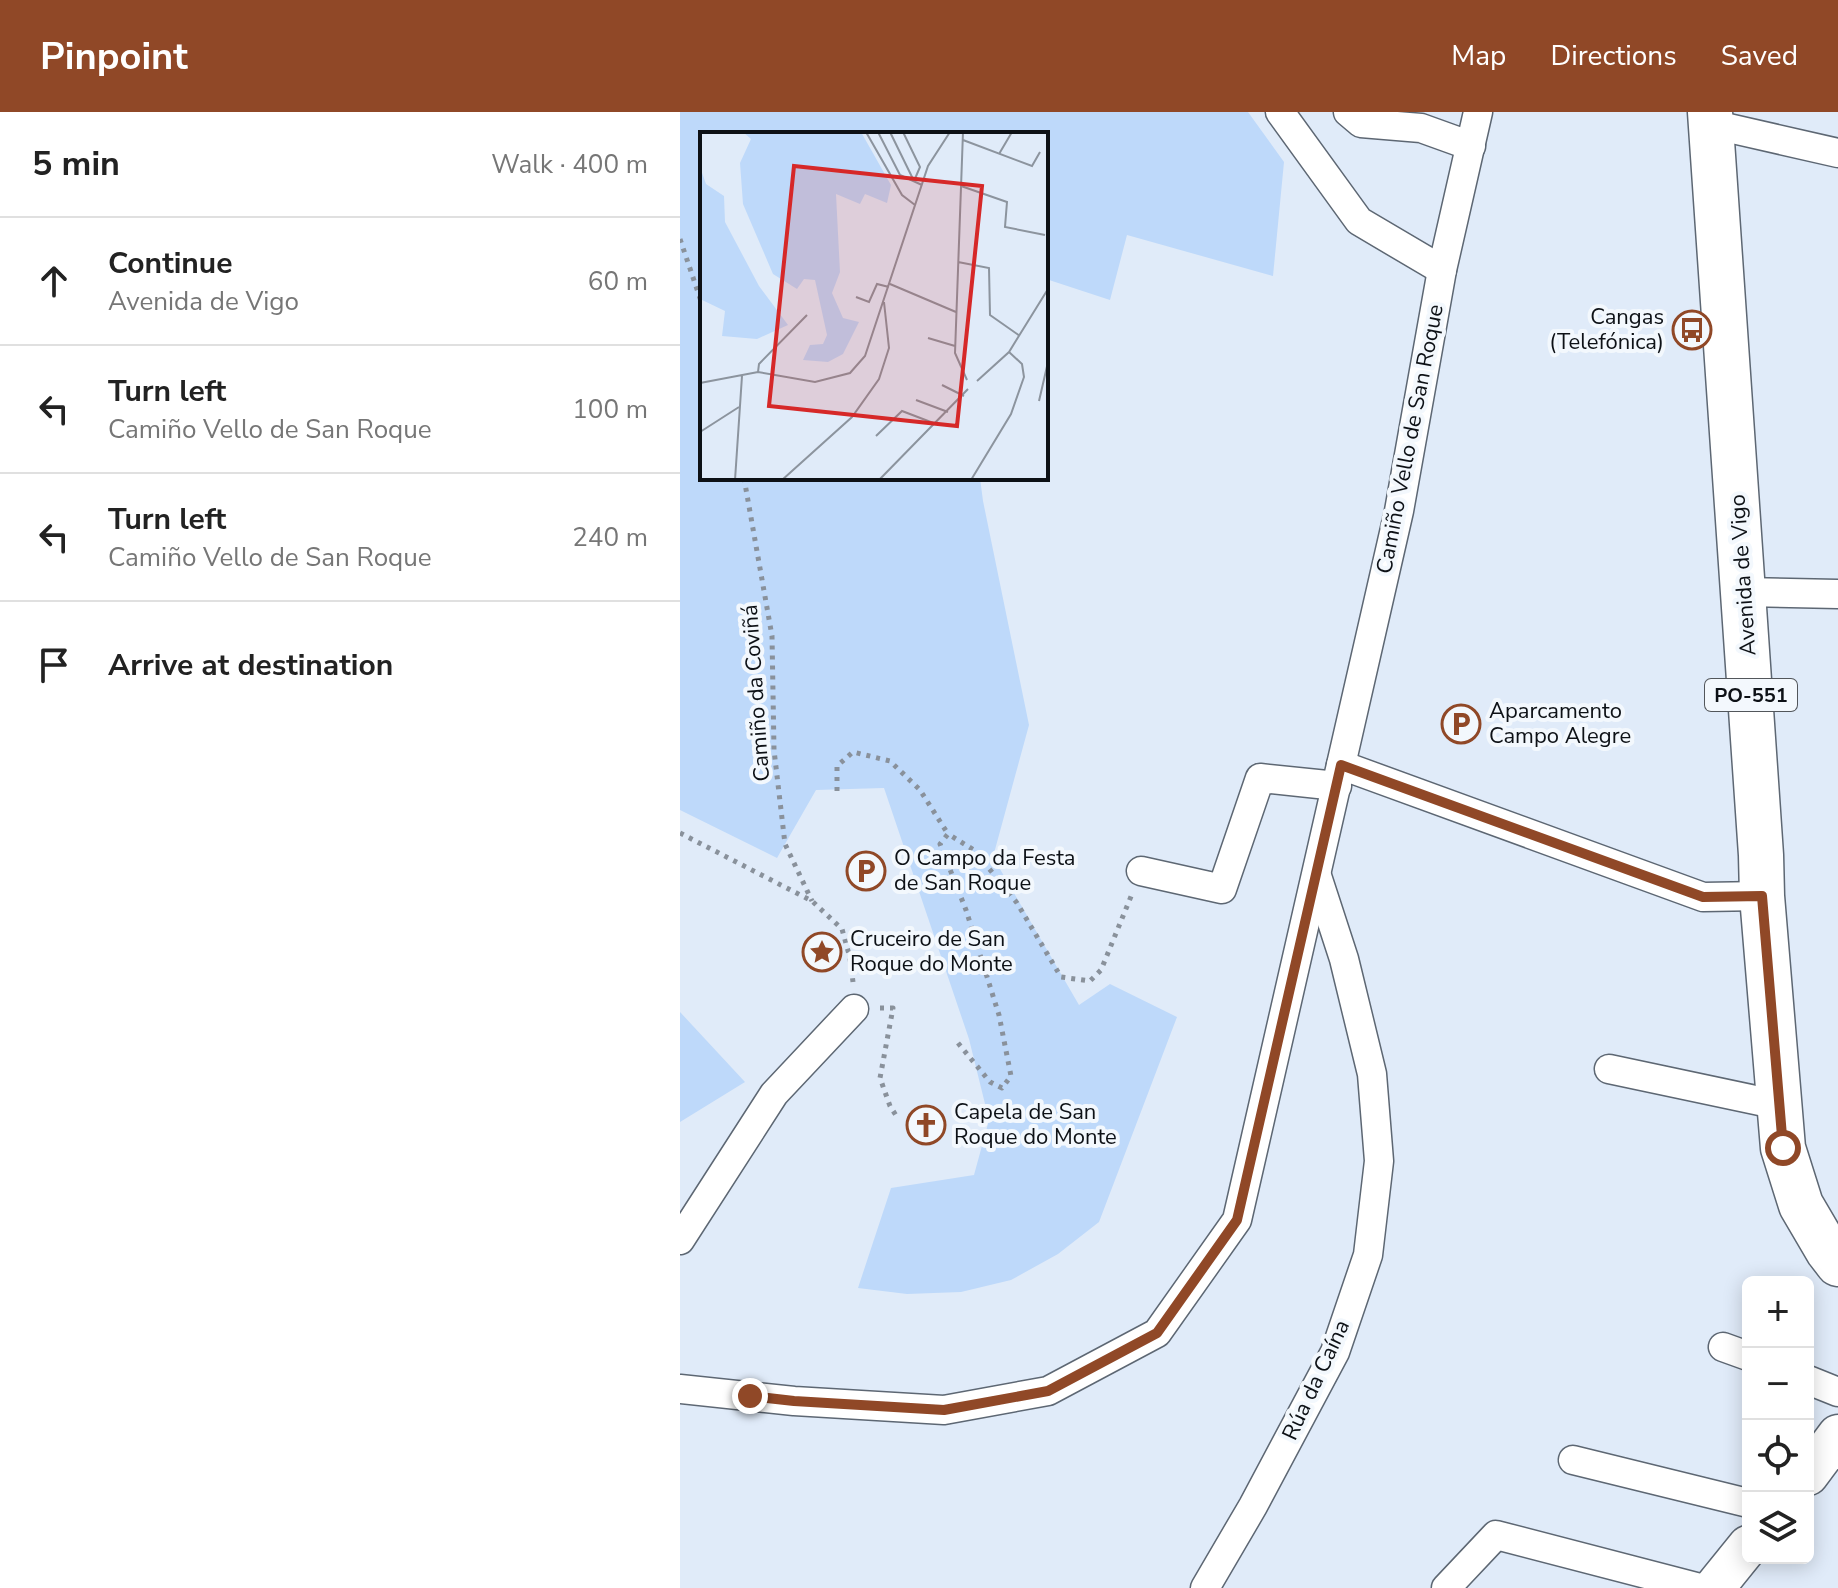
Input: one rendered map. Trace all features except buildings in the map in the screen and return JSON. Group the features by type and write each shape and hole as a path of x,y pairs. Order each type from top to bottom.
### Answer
{"main road":[{"name":"Avenida de Vigo","path":"1711,118 1762,896 1783,1148 1801,1205 1838,1264"},
{"path":"1814,1467 1838,1435"},
{"path":"1714,1588 1742,1553"}],"street":[{"path":"1280,112 1359,221 1442,270"},
{"path":"1348,112 1361,123 1420,117 1471,146"},
{"name":"Camiño Vello de San Roque","path":"680,1389 794,1401 944,1410 1048,1391 1157,1333 1237,1220 1399,511 1442,270 1478,112"},
{"path":"1711,118 1838,153"},
{"path":"1744,592 1838,594"},
{"path":"1141,871 1222,889 1260,778 1339,776 1492,819 1703,897 1762,896"},
{"name":"Rúa da Caína","path":"1205,1588 1253,1506 1335,1352 1368,1255 1379,1161 1372,1074 1344,959 1316,875"},
{"path":"680,1240 774,1094 854,1009"},
{"path":"1609,1069 1779,1105"},
{"path":"1814,1382 1838,1392"},
{"path":"1573,1460 1742,1502"},
{"path":"1446,1588 1496,1535 1700,1588"}],"path":[{"path":"680,239 700,298"},
{"name":"Camiño da Coviñá","path":"744,480 772,636 774,750 785,844 812,901"},
{"path":"837,791 837,766 853,752 890,761 920,790 948,834 974,850 1017,903 1061,977 1090,981 1101,970 1141,871"},
{"path":"680,833 812,901 842,929 850,958 854,1009 893,1008 880,1078 897,1117"},
{"path":"948,834 940,844 966,910 999,1015 1011,1076 1002,1088 990,1082 958,1043"}],"shaded area":[{"path":"680,112 1248,112 1284,162 1273,276 1127,235 1110,300 1048,280 1048,132 700,132 700,480 980,480 1029,725 993,857 1079,1005 1110,984 1177,1017 1099,1222 1058,1254 1011,1280 961,1292 907,1294 858,1288 891,1188 974,1175 989,1120 969,1039 884,788 816,790 777,858 680,810"},
{"path":"680,1012 745,1082 680,1122"}],"place":[{"name":"Cangas (Telefónica)","path":"1692,330"},
{"name":"Aparcamento Campo Alegre","path":"1461,724"},
{"name":"O Campo da Festa de San Roque","path":"866,871"},
{"name":"Cruceiro de San Roque do Monte","path":"822,952"},
{"name":"Capela de San Roque do Monte","path":"926,1125"}],"route":[{"path":"750,1396 944,1410 1048,1391 1157,1333 1237,1220 1341,765 1703,897 1762,896 1783,1148"}]}
